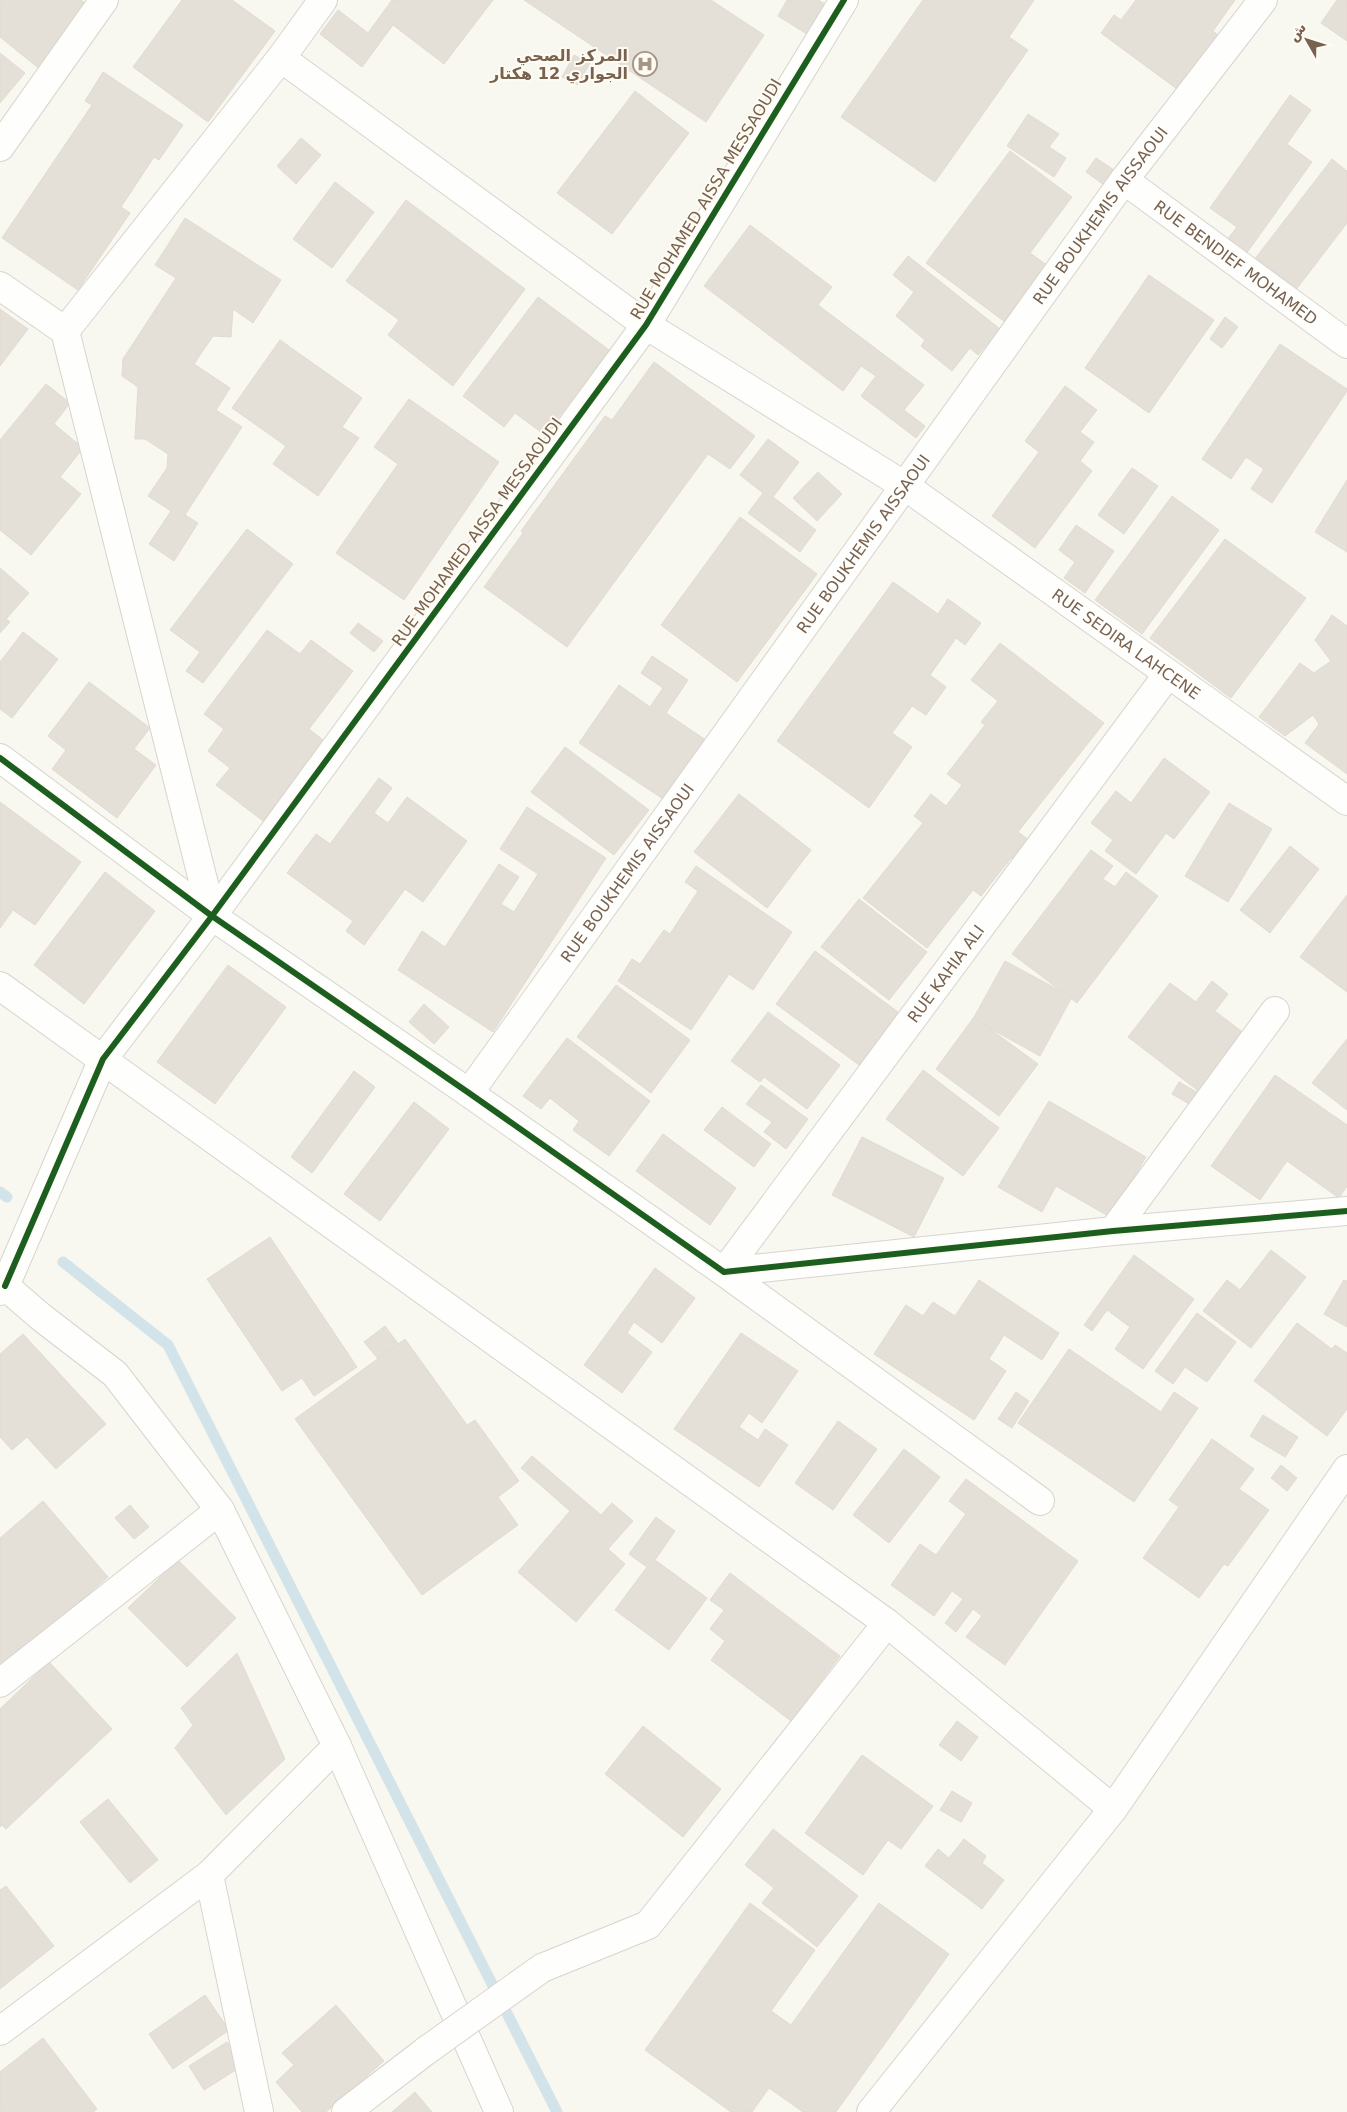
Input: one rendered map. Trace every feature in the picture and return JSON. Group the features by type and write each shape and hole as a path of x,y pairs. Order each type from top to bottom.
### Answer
{"street":[{"path":"0,147 104,0"},
{"path":"65,331 282,58 323,0"},
{"name":"RUE MOHAMED AISSA MESSAOUDI","path":"3,1289 103,1059 212,916 646,325 844,0"},
{"name":"RUE BOUKHEMIS AISSAOUI","path":"469,1093 1124,180 1264,0"},
{"name":"RUE SEDIRA LAHCENE","path":"282,58 646,325 905,486 1347,801"},
{"name":"RUE BENDIEF MOHAMED","path":"1124,180 1347,344"},
{"path":"0,286 65,331 212,916"},
{"name":"RUE KAHIA ALI","path":"724,1272 1168,674"},
{"path":"0,758 212,916 724,1272 1040,1501"},
{"path":"0,986 887,1623 1113,1810"},
{"path":"1113,1231 1275,1011"},
{"path":"724,1272 1113,1231 1347,1211"},
{"path":"3,1289 115,1374 220,1510 337,1746 499,2112"},
{"path":"871,2112 1113,1810 1347,1469"},
{"path":"0,1683 220,1510"},
{"path":"346,2112 427,2050 542,1968 648,1926 887,1623"},
{"path":"0,2031 209,1875 337,1746"},
{"path":"209,1875 259,2112"}],"building":[{"path":"0,0 81,0 90,7 41,70 0,37"},
{"path":"182,0 232,0 275,31 208,122 133,67"},
{"path":"392,0 493,0 444,64 393,25 362,67 320,34 338,10 368,33"},
{"path":"524,0 711,0 764,35 706,122"},
{"path":"787,0 818,0 825,4 807,34 778,16"},
{"path":"923,0 1034,0 1009,37 1028,50 935,182 841,117"},
{"path":"1136,0 1235,0 1213,31 1222,38 1181,92 1101,33 1114,15 1121,20"},
{"path":"1337,0 1347,0 1347,41 1321,23"},
{"path":"0,53 25,73 0,103"},
{"path":"574,55 590,63 578,85 562,77"},
{"path":"103,72 183,125 159,160 154,157 121,207 130,213 78,290 2,238 92,105 85,101"},
{"path":"635,91 689,133 612,234 557,193"},
{"path":"1290,95 1311,110 1287,144 1312,162 1246,254 1227,240 1237,227 1210,208"},
{"path":"1028,114 1059,134 1049,147 1066,158 1054,177 1007,146"},
{"path":"301,138 321,155 296,184 277,166"},
{"path":"1010,151 1072,197 1030,253 1051,268 1009,325 926,263"},
{"path":"1096,158 1114,170 1104,185 1086,172"},
{"path":"1332,159 1347,171 1347,223 1295,291 1254,260"},
{"path":"335,182 374,212 332,268 293,239"},
{"path":"406,200 525,289 453,386 388,335 399,320 346,281"},
{"path":"185,218 281,280 253,323 233,309 231,337 213,336 194,364 230,388 216,410 242,427 185,515 198,523 174,561 149,544 171,511 148,496 167,468 168,454 145,439 135,439 138,387 122,376 123,359 176,278 155,265"},
{"path":"750,225 832,287 818,305 924,385 904,410 925,426 916,438 861,396 876,376 861,366 843,391 704,286"},
{"path":"908,256 1000,329 978,355 970,348 952,371 921,346 925,340 896,316 914,292 893,275"},
{"path":"1149,275 1214,320 1149,413 1085,368"},
{"path":"538,297 609,350 545,435 515,413 504,427 463,396"},
{"path":"0,309 28,329 0,366"},
{"path":"1225,317 1238,327 1222,348 1210,339"},
{"path":"280,340 362,398 342,427 359,438 318,496 273,464 286,446 232,408"},
{"path":"1280,344 1347,389 1347,391 1272,503 1251,489 1264,469 1246,457 1231,479 1202,459"},
{"path":"654,362 755,436 730,469 708,454 567,647 484,587 523,533 521,531 605,416 612,420"},
{"path":"46,384 70,403 54,424 83,448 60,477 81,494 31,555 0,530 0,440"},
{"path":"1065,386 1097,410 1080,432 1094,442 1080,461 1092,471 1035,548 992,516 1039,452 1025,441"},
{"path":"409,399 499,462 404,600 336,553 398,464 374,447"},
{"path":"768,439 799,462 773,497 816,530 800,552 748,513 763,493 740,475"},
{"path":"1132,468 1158,486 1124,534 1098,515"},
{"path":"818,472 842,494 817,521 793,498"},
{"path":"1347,480 1347,552 1315,532"},
{"path":"1172,496 1219,530 1142,634 1095,600"},
{"path":"740,517 817,574 737,682 661,625"},
{"path":"1076,525 1114,551 1085,593 1064,578 1075,562 1059,550"},
{"path":"247,529 293,564 203,683 186,671 200,652 170,630"},
{"path":"1225,539 1306,598 1231,698 1150,638"},
{"path":"0,568 29,593 6,619 10,622 0,633"},
{"path":"893,582 938,614 948,599 981,623 965,645 956,638 930,675 946,687 926,715 912,706 892,733 912,747 869,808 777,741"},
{"path":"1332,615 1347,626 1347,774 1305,743 1319,724 1313,715 1285,736 1259,717 1300,663 1314,673 1331,661 1315,640"},
{"path":"358,623 383,641 374,652 350,633"},
{"path":"267,630 300,654 311,640 353,671 309,729 323,740 263,821 216,785 230,768 208,751 224,729 204,714"},
{"path":"23,632 58,659 12,718 0,709 0,662"},
{"path":"1000,643 1104,723 1018,832 1033,843 1018,863 1011,858 981,896 973,890 927,948 863,898 923,823 914,816 931,794 946,806 962,785 947,774 985,725 981,722 998,701 971,680"},
{"path":"652,656 688,680 666,713 710,743 669,803 579,743 619,685 650,707 663,688 641,673"},
{"path":"89,682 150,728 134,749 156,765 117,818 52,769 66,750 48,736"},
{"path":"565,747 649,810 614,855 531,792"},
{"path":"1164,758 1210,792 1174,839 1166,833 1136,874 1105,851 1113,840 1091,823 1116,791 1131,803"},
{"path":"379,778 392,788 374,813 388,823 407,797 467,841 423,902 405,889 364,945 346,931 353,921 287,873 316,834 330,844"},
{"path":"739,794 811,850 767,908 694,852"},
{"path":"0,802 81,862 35,925 13,910 0,928"},
{"path":"1229,803 1272,829 1228,902 1185,876"},
{"path":"527,807 606,858 493,1032 398,970 422,931 445,947 499,864 519,877 501,904 514,912 538,874 500,849"},
{"path":"1290,846 1319,869 1270,933 1240,910"},
{"path":"1091,850 1113,866 1103,879 1115,887 1126,872 1158,896 1077,1003 1012,954"},
{"path":"696,866 792,932 753,990 729,974 691,1030 618,981 632,959 640,964 664,930 670,934 698,891 685,882"},
{"path":"105,872 155,911 84,1004 34,965"},
{"path":"1347,895 1347,992 1300,957"},
{"path":"859,899 927,952 889,1000 821,947"},
{"path":"815,951 898,1012 859,1065 776,1004"},
{"path":"1005,961 1072,997 1040,1056 973,1019"},
{"path":"228,965 286,1007 215,1104 157,1062"},
{"path":"1212,981 1228,994 1215,1011 1254,1041 1209,1099 1128,1037 1170,983 1196,1002"},
{"path":"616,985 690,1040 651,1093 577,1037"},
{"path":"424,1004 449,1027 434,1044 409,1022"},
{"path":"768,1012 840,1065 807,1109 764,1077 760,1082 731,1061"},
{"path":"974,1017 1038,1064 999,1116 936,1069"},
{"path":"567,1038 650,1101 609,1156 573,1130 579,1121 550,1098 541,1109 523,1096"},
{"path":"1347,1039 1347,1110 1312,1083"},
{"path":"923,1070 999,1128 963,1176 886,1119"},
{"path":"354,1071 375,1087 312,1173 291,1157"},
{"path":"1275,1075 1347,1125 1347,1186 1339,1198 1287,1161 1260,1200 1211,1166"},
{"path":"1179,1082 1202,1095 1196,1108 1172,1094"},
{"path":"761,1085 808,1119 786,1149 764,1132 772,1122 746,1104"},
{"path":"1049,1101 1146,1157 1110,1217 1056,1186 1042,1212 998,1187"},
{"path":"414,1102 449,1129 380,1221 344,1194"},
{"path":"722,1107 771,1144 754,1167 704,1130"},
{"path":"663,1134 736,1188 710,1225 636,1171"},
{"path":"862,1137 944,1178 914,1237 832,1195"},
{"path":"270,1237 357,1367 314,1396 302,1378 282,1391 207,1279"},
{"path":"1271,1250 1306,1277 1251,1348 1203,1311 1227,1280 1240,1290"},
{"path":"1134,1255 1194,1299 1143,1369 1115,1349 1130,1327 1107,1310 1092,1331 1084,1325"},
{"path":"655,1268 695,1298 662,1343 634,1322 627,1333 652,1352 622,1393 584,1365"},
{"path":"979,1280 1059,1333 1042,1360 1004,1335 989,1359 1006,1371 974,1420 874,1354 906,1305 923,1316 933,1302 955,1316"},
{"path":"1344,1280 1347,1281 1347,1327 1324,1314"},
{"path":"1197,1313 1236,1342 1207,1382 1185,1367 1173,1384 1155,1371"},
{"path":"1297,1323 1332,1349 1335,1345 1347,1353 1347,1409 1327,1436 1254,1381"},
{"path":"385,1326 399,1345 379,1360 364,1342"},
{"path":"741,1333 798,1371 762,1423 749,1413 739,1427 758,1440 765,1429 788,1445 759,1487 674,1429"},
{"path":"23,1334 106,1424 56,1469 27,1437 12,1450 0,1437 0,1354"},
{"path":"405,1339 467,1425 475,1420 519,1481 498,1497 518,1525 422,1595 295,1419"},
{"path":"1069,1349 1161,1412 1174,1392 1198,1408 1134,1502 1018,1423"},
{"path":"1016,1392 1029,1401 1012,1428 998,1419"},
{"path":"1263,1415 1298,1437 1285,1457 1250,1436"},
{"path":"838,1421 877,1449 833,1510 795,1483"},
{"path":"1212,1439 1254,1469 1239,1489 1269,1510 1228,1566 1224,1564 1199,1598 1143,1558 1179,1507 1169,1500"},
{"path":"904,1449 940,1477 889,1543 853,1515"},
{"path":"532,1456 601,1515 612,1503 633,1521 608,1549 625,1564 576,1622 518,1572 570,1511 521,1468"},
{"path":"1281,1465 1297,1478 1287,1491 1271,1478"},
{"path":"966,1479 1078,1561 1005,1665 966,1637 982,1616 973,1609 956,1632 945,1623 963,1599 952,1591 934,1616 891,1585 920,1544 936,1555 966,1514 949,1501"},
{"path":"43,1501 108,1577 0,1670 0,1538"},
{"path":"130,1505 149,1527 134,1539 115,1518"},
{"path":"656,1517 675,1531 655,1560 707,1598 669,1650 615,1610 647,1567 629,1554"},
{"path":"178,1560 236,1618 187,1667 128,1608"},
{"path":"730,1573 840,1656 791,1721 711,1660 725,1641 710,1629 724,1610 710,1600"},
{"path":"237,1653 285,1759 226,1815 175,1748 193,1725 181,1708"},
{"path":"49,1662 112,1729 6,1829 2,1825 0,1827 0,1709"},
{"path":"957,1721 978,1737 961,1761 939,1745"},
{"path":"643,1726 721,1789 683,1837 605,1774"},
{"path":"862,1755 933,1806 901,1849 888,1840 863,1875 805,1833"},
{"path":"952,1791 972,1803 961,1822 940,1810"},
{"path":"108,1799 158,1860 130,1883 80,1822"},
{"path":"773,1829 858,1896 817,1947 762,1903 774,1888 745,1865"},
{"path":"964,1839 986,1856 982,1863 1004,1880 982,1909 925,1866 938,1849 949,1858"},
{"path":"6,1886 54,1946 0,1989 0,1890"},
{"path":"750,1903 815,1950 771,2011 791,2025 879,1903 949,1954 836,2112 803,2112 769,2088 752,2112 731,2112 645,2050"},
{"path":"205,1995 229,2030 173,2069 149,2034"},
{"path":"336,2005 384,2061 326,2112 302,2112 276,2082 294,2065 282,2053"},
{"path":"43,2038 97,2109 93,2112 0,2112 0,2072"},
{"path":"227,2042 242,2066 204,2090 189,2066"},
{"path":"415,2092 432,2112 392,2112"}],"waterway":[{"path":"0,1192 7,1197"},
{"path":"63,1262 168,1345 557,2112"}],"cycle path":[{"path":"5,1286 103,1059 212,916 646,325 844,0"},
{"path":"0,758 212,916 724,1272 1113,1231 1347,1211"}],"place":[{"name":"المركز الصحي الجواري 12 هكتار","path":"645,64"}]}
